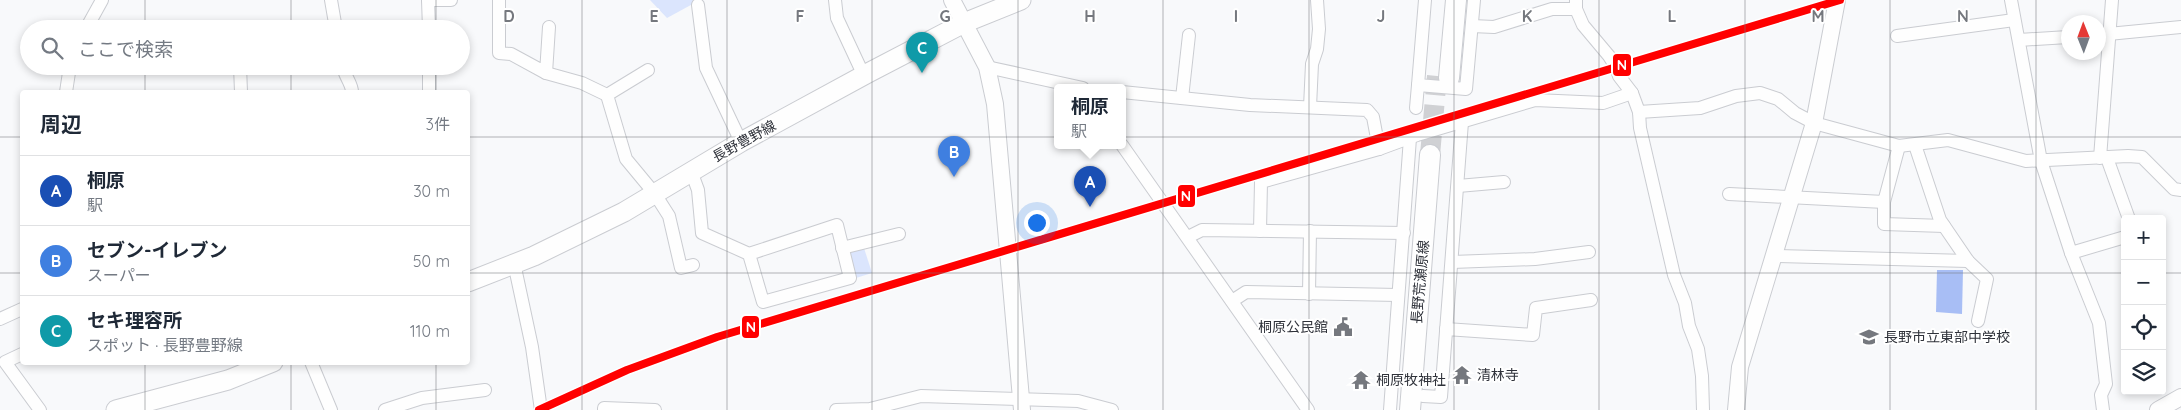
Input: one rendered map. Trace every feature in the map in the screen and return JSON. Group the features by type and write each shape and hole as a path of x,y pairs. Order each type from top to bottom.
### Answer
{"main road":[{"name":"長野豊野線","path":"470,281 534,256 655,194 741,142 964,23 1020,0"},
{"path":"1444,0 1443,77 1456,0"},
{"name":"長野荒瀬原線","path":"1411,402 1436,155"},
{"path":"116,410 228,380 266,365"}],"street":[{"path":"91,20 102,0"},
{"path":"331,0 334,20"},
{"path":"428,20 428,0 452,0"},
{"path":"499,0 499,53 512,54 546,72 582,83 607,95 626,159 655,194 669,216 681,268 693,265"},
{"path":"835,0 837,18 864,76"},
{"path":"952,0 987,67 994,104 1021,404"},
{"path":"1310,107 1312,64 1318,50 1317,0"},
{"path":"1416,108 1425,0"},
{"path":"1418,85 1466,89 1474,0"},
{"path":"1736,410 1740,367 1814,122 1837,0"},
{"path":"2011,0 2041,160 2071,253 2099,323 2106,384 2101,395 2103,410"},
{"path":"2106,26 2112,0"},
{"path":"698,5 706,68 741,142"},
{"path":"1472,26 1494,27 1552,9 1576,5 1583,25 1609,56 1619,76 1632,93 1639,112 1640,128 1674,275 1686,303 1689,326 1698,349 1702,376 1702,410"},
{"path":"1897,36 2014,20"},
{"path":"546,72 549,27"},
{"path":"2106,35 2181,27"},
{"path":"1182,98 1189,35"},
{"path":"2019,40 2061,37"},
{"path":"2104,60 2103,158 2127,215"},
{"path":"987,67 1065,84"},
{"path":"607,95 648,70"},
{"path":"66,90 69,75"},
{"path":"240,75 241,90"},
{"path":"345,75 352,90"},
{"path":"429,75 429,90"},
{"path":"1126,92 1250,105 1367,110 1372,117 1379,149"},
{"path":"1260,231 1261,182 1379,149 1535,100 1603,103 1632,93"},
{"path":"1639,112 1700,108 1736,96 1760,93 1778,99 1795,113 1814,122 1899,146 1948,140 2026,161 2142,157 2174,189 2181,190"},
{"path":"1390,410 1411,402 1441,398 1462,122"},
{"path":"1410,138 1398,295 1411,402"},
{"path":"1915,145 1940,220 1968,261 1987,279 1978,321"},
{"path":"1899,146 1884,202 1884,224 1944,226"},
{"path":"1125,149 1308,410"},
{"path":"691,171 698,190 702,232 749,254 836,225 850,278 763,302 749,254"},
{"path":"1458,186 1504,182"},
{"path":"1729,194 1884,202"},
{"path":"1188,238 1202,230 1404,233"},
{"path":"1309,294 1310,232"},
{"path":"842,248 899,234"},
{"path":"2071,253 2121,238"},
{"path":"1452,262 1535,259 1589,252"},
{"path":"1774,256 1968,261"},
{"path":"514,263 532,347 541,410"},
{"path":"1232,301 1246,292 1398,295"},
{"path":"1446,329 1533,335 1536,308 1591,300"},
{"path":"0,319 20,310"},
{"path":"20,355 2,362 40,410"},
{"path":"312,365 331,410"},
{"path":"385,410 422,398 485,390"},
{"path":"836,410 870,409 921,396 1021,404 1078,401 1112,410"},
{"path":"2158,410 2181,397"},
{"path":"604,410 604,408 655,410"}],"shaded area":[{"path":"650,0 700,0 667,18"},
{"path":"864,248 872,273 856,278 849,256 851,252"}],"water":[{"path":"1937,270 1963,270 1962,314 1936,312"}],"tunnel":[{"path":"1430,155 1437,76"}],"transit line":[{"name":"N","path":"539,410 627,370 717,337 1840,0"}],"place":[{"name":"セキ理容所","path":"922,73"},
{"name":"セブン-イレブン","path":"954,177"},
{"name":"桐原","path":"1090,207"},
{"name":"桐原公民館","path":"1343,327"},
{"name":"長野市立東部中学校","path":"1869,337"},
{"name":"清林寺","path":"1462,375"},
{"name":"桐原牧神社","path":"1361,380"}]}
